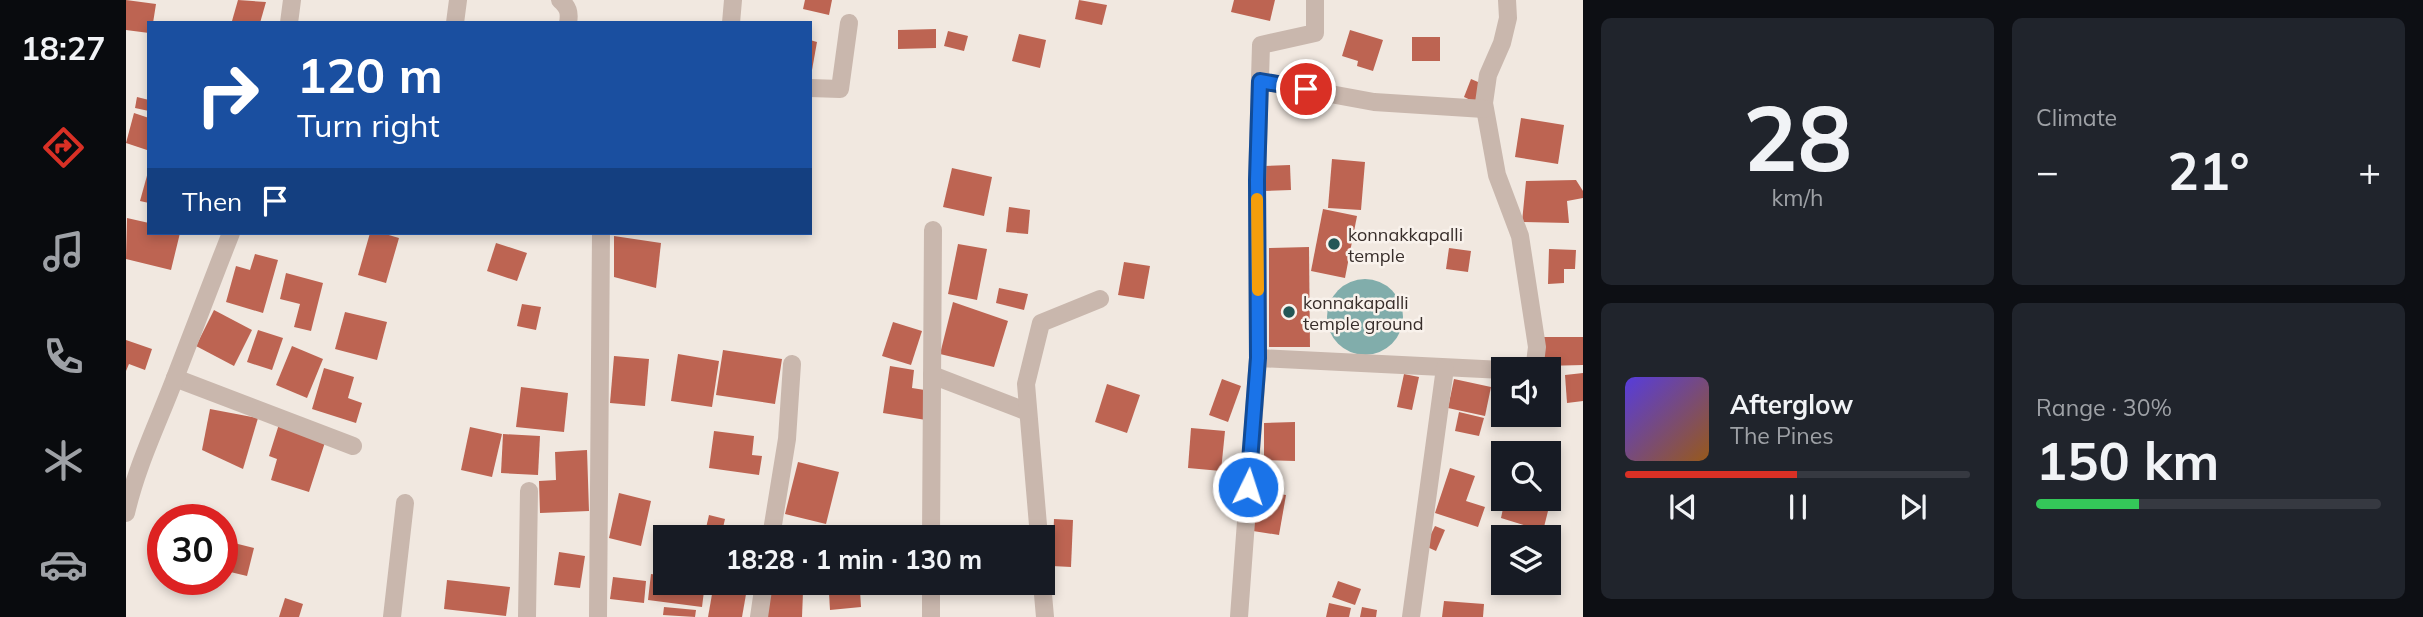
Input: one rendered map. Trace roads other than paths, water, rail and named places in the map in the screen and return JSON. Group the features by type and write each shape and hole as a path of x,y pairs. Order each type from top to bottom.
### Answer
{"street":[{"path":"289,21 292,0"},
{"path":"455,21 458,0"},
{"path":"560,0 567,6 568,21"},
{"path":"731,21 733,0"},
{"path":"1239,617 1258,358 1257,180 1261,45 1315,33 1315,0"},
{"path":"1507,0 1508,18 1502,43 1488,75 1484,109 1497,175 1520,236 1537,347 1536,357"},
{"path":"812,88 840,89 849,23"},
{"path":"1260,81 1374,102 1484,109"},
{"path":"931,525 933,230"},
{"path":"126,513 133,482 230,235"},
{"path":"598,617 601,235"},
{"path":"1038,525 1026,384 1041,323 1100,299"},
{"path":"1258,358 1491,370"},
{"path":"773,525 787,439 792,364"},
{"path":"1411,617 1445,368"},
{"path":"932,376 1028,412"},
{"path":"175,378 353,446"},
{"path":"527,617 529,491"},
{"path":"392,617 405,503"},
{"path":"759,617 762,595"},
{"path":"931,595 931,617"},
{"path":"1043,595 1045,617"}],"water":[{"path":"1365,279 1379,282 1392,290 1400,303 1403,317 1400,331 1392,344 1379,352 1365,355 1351,352 1338,344 1330,331 1327,317 1330,303 1338,290 1351,282"}],"place":[{"name":"konnakkapalli temple","path":"1334,244"},
{"name":"konnakapalli temple ground","path":"1289,312"}]}
